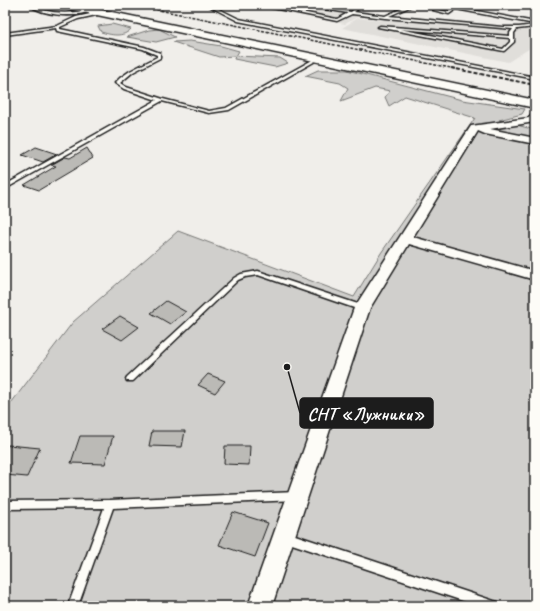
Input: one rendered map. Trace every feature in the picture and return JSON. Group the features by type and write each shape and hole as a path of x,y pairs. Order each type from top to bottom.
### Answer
{"main road":[{"path":"64,5 535,98"},
{"path":"92,10 317,59 535,104"}],"street":[{"path":"260,606 362,308 475,128 532,120 535,114"},
{"path":"475,128 535,141"},
{"path":"405,239 535,276"}],"lane":[{"path":"32,5 34,8 56,14 92,10"},
{"path":"209,5 238,20 535,78"},
{"path":"260,5 337,20 351,13 358,7 352,5"},
{"path":"303,5 384,17 516,28 535,24"},
{"path":"384,17 412,5"},
{"path":"437,5 535,24"},
{"path":"434,10 449,13 456,8"},
{"path":"5,34 58,27 92,10"},
{"path":"58,27 58,30 65,32 144,48 159,54 159,57 148,64 124,75 117,83 125,88 161,100 209,112 227,109 317,59"},
{"path":"512,37 380,27 504,50 512,42 512,37 516,28"},
{"path":"5,187 161,100"},
{"path":"130,379 236,279 243,275 258,273 362,308"},
{"path":"5,505 110,504 298,496"},
{"path":"73,606 110,504"},
{"path":"284,537 494,606"}],"shaded area":[{"path":"247,5 378,5 345,24"},
{"path":"358,18 535,30 535,45 508,62 342,28"},
{"path":"112,24 131,29 121,35 113,35 101,32 98,26"},
{"path":"159,29 175,37 156,42 127,37 149,30"},
{"path":"190,41 221,46 239,51 236,56 280,58 288,63 275,67 234,59 235,56 219,57 173,42"},
{"path":"318,70 347,70 462,100 525,109 522,114 499,120 535,130 535,606 5,606 5,411 73,322 178,231 354,297 381,253 475,118 405,96 389,106 385,97 390,91 375,88 341,101 348,88 340,83 305,76"}],"building":[{"path":"36,147 57,154 43,162 22,155"},
{"path":"87,148 93,158 39,190 24,185 56,166 51,165 65,157 70,158"},
{"path":"166,301 186,312 170,324 151,313"},
{"path":"120,316 139,327 122,340 102,329"},
{"path":"208,374 225,381 215,393 198,385"},
{"path":"152,431 185,431 182,447 149,446"},
{"path":"80,436 113,436 105,464 71,463"},
{"path":"8,445 40,448 27,477 5,475 5,451"},
{"path":"225,446 250,446 249,465 224,464"},
{"path":"233,512 268,523 255,557 219,545"}],"railway":[{"path":"134,5 453,68"},
{"path":"453,68 535,85"}],"place":[{"name":"СНТ «Лужники»","path":"287,367"}]}
